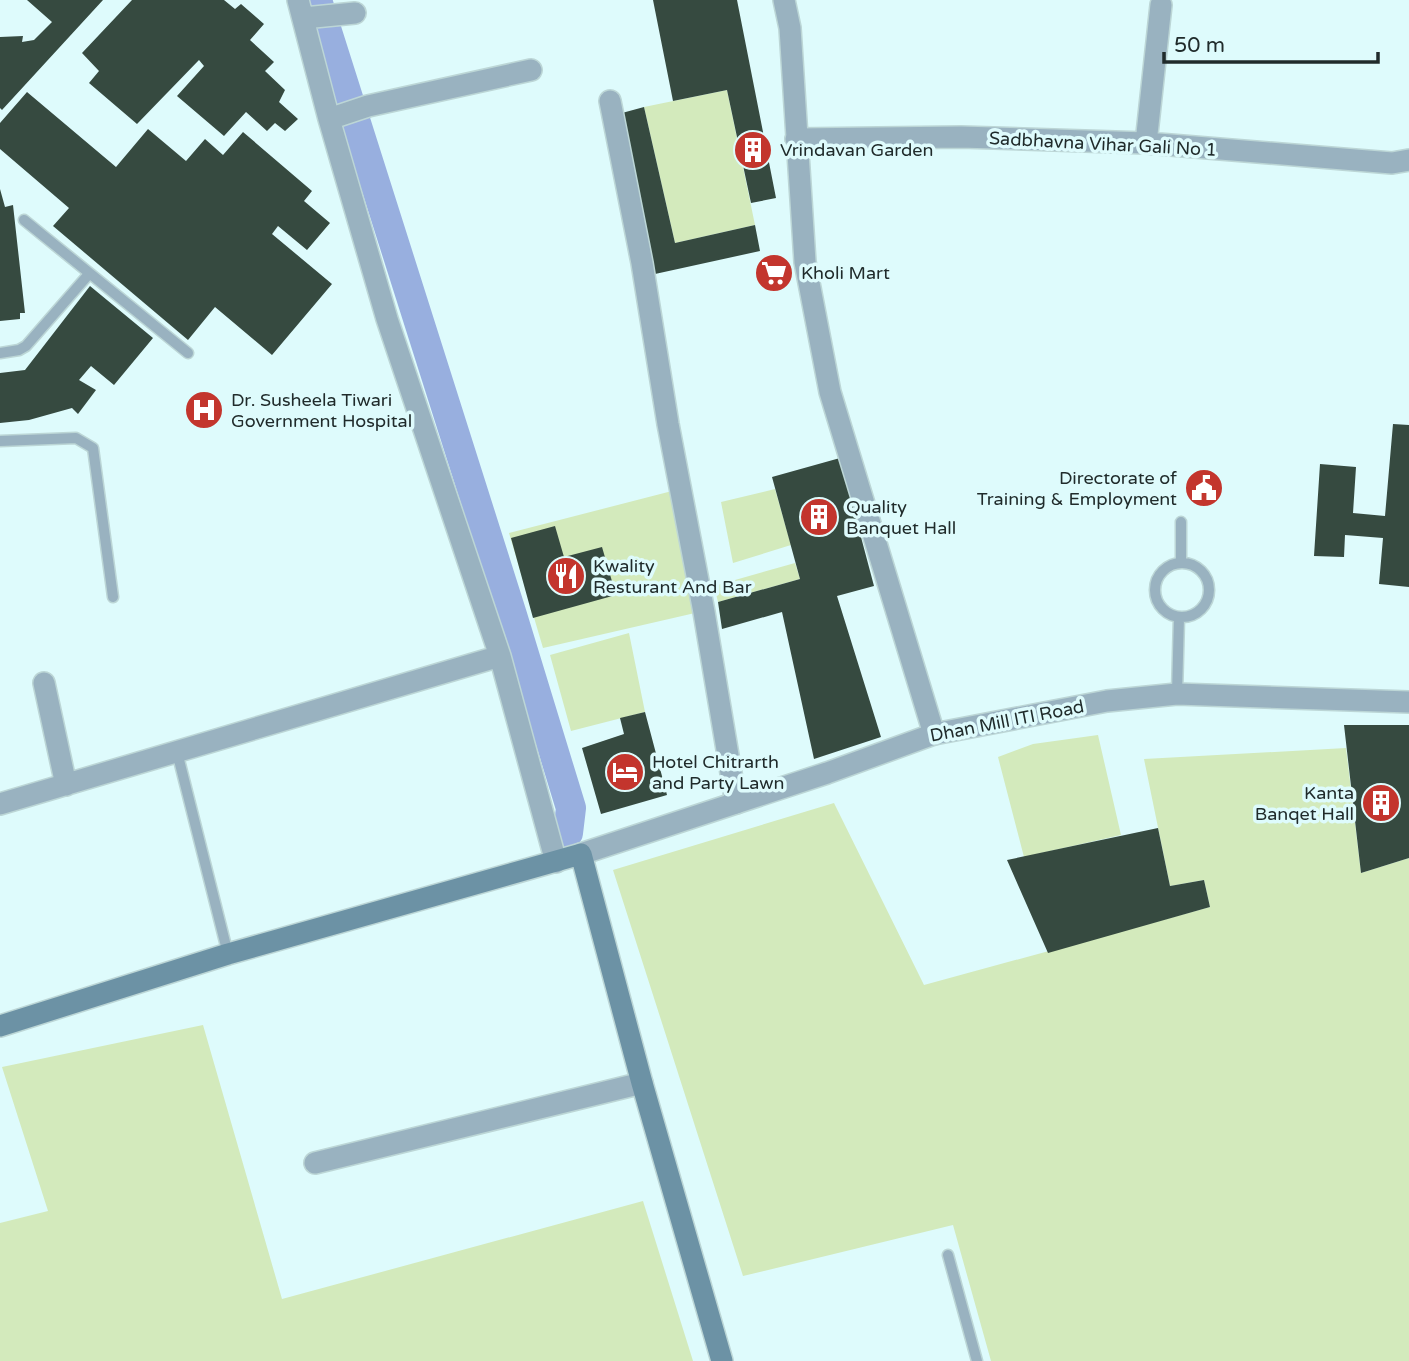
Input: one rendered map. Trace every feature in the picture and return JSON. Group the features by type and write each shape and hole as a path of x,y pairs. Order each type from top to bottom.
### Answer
{"main road":[{"path":"0,1026 228,954 581,854 642,1083 722,1361"}],"street":[{"path":"784,0 790,28 806,262 830,392 933,734"},
{"path":"1146,144 1161,5"},
{"path":"349,13 306,11 387,318 500,656 556,862"},
{"path":"336,117 368,106 531,70"},
{"path":"610,101 642,263 736,803"},
{"name":"Sadbhavna Vihar Gali No 1","path":"796,139 961,137 1146,144 1392,163 1409,160"},
{"path":"0,804 500,656"},
{"path":"44,683 66,785"},
{"name":"Dhan Mill ITI Road","path":"581,854 827,773 933,734 1107,701 1177,694 1409,702"},
{"path":"315,1163 642,1083"}],"lane":[{"path":"24,220 188,353"},
{"path":"0,353 26,346 89,274"},
{"path":"0,441 76,438 93,448 113,597"},
{"path":"1181,522 1181,562"},
{"path":"1181,562 1198,567 1208,582 1209,590 1203,607 1188,617 1179,617 1162,610 1157,602 1154,584 1164,568 1181,562"},
{"path":"1177,694 1179,617"},
{"path":"177,752 228,954"},
{"path":"948,1255 977,1361"}],"green space":[{"path":"727,90 755,225 675,243 644,107"},
{"path":"775,489 791,545 733,563 721,502"},
{"path":"672,491 695,613 543,648 509,533"},
{"path":"795,563 800,579 718,602 714,586"},
{"path":"629,633 645,712 571,731 550,655"},
{"path":"1098,735 1121,835 1024,857 998,757 1033,744"},
{"path":"1346,748 1361,873 1409,858 1409,1361 991,1361 953,1225 743,1276 613,870 834,803 924,985 1210,907 1204,880 1170,886 1144,759"},
{"path":"203,1025 282,1299 643,1201 693,1361 0,1361 0,1223 48,1211 2,1067"}],"building":[{"path":"27,0 103,0 2,110 0,37 23,36 22,42 34,40 52,22"},
{"path":"132,0 224,0 235,9 241,4 264,24 250,40 274,62 265,71 285,90 279,102 298,119 285,131 275,123 267,131 246,112 224,136 177,96 204,66 199,60 137,124 89,83 99,71 82,53"},
{"name":"Vrindavan Garden","path":"653,0 737,0 776,198 751,203 727,90 673,101"},
{"path":"27,92 116,167 148,129 186,161 205,139 223,155 243,132 312,191 304,201 330,223 307,250 278,226 272,234 332,284 272,355 215,307 188,340 53,226 69,208 0,149 0,123"},
{"path":"644,107 675,243 755,225 760,251 655,274 622,113"},
{"path":"0,189 5,207 13,205 25,313 20,313 20,319 0,321"},
{"path":"90,286 153,338 114,385 91,366 79,380 96,390 78,414 72,408 29,420 0,423 0,373 25,370"},
{"path":"1393,424 1409,425 1409,587 1379,584 1383,538 1345,535 1344,557 1314,556 1320,464 1356,467 1353,513 1385,516"},
{"path":"840,458 874,586 837,596 881,737 814,759 782,612 722,629 718,602 800,579 772,477"},
{"name":"Kwality Resturant And Bar","path":"555,526 564,557 602,547 616,595 533,618 511,538"},
{"name":"Hotel Chitrarth and Party Lawn","path":"645,712 667,795 601,814 582,748 624,734 620,718"},
{"name":"Kanta Banqet Hall","path":"1344,725 1409,725 1409,858 1361,873"},
{"path":"1158,828 1170,886 1204,880 1210,907 1048,953 1007,860"}],"waterway":[{"path":"317,0 571,808 568,833"}],"place":[{"name":"Vrindavan Garden","path":"753,150"},
{"name":"Kholi Mart","path":"774,273"},
{"name":"Dr. Susheela Tiwari Government Hospital","path":"204,410"},
{"name":"Directorate of Training & Employment","path":"1204,488"},
{"name":"Quality Banquet Hall","path":"819,517"},
{"name":"Kwality Resturant And Bar","path":"566,576"},
{"name":"Hotel Chitrarth and Party Lawn","path":"625,772"},
{"name":"Kanta Banqet Hall","path":"1381,803"}]}
